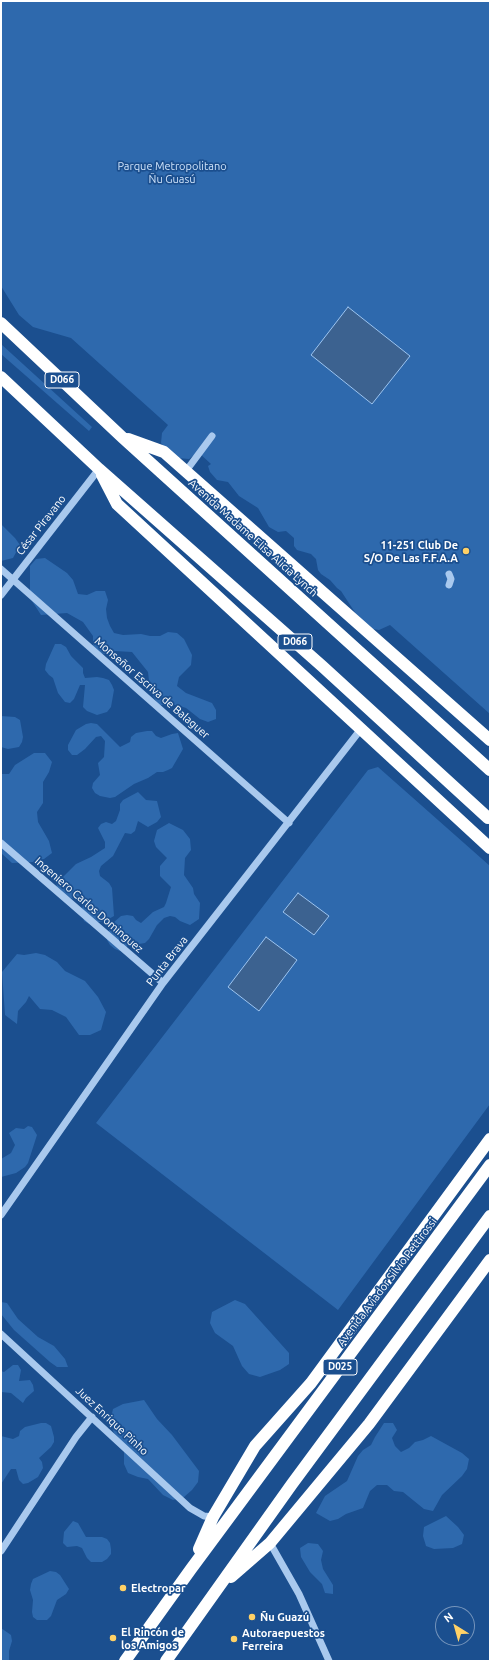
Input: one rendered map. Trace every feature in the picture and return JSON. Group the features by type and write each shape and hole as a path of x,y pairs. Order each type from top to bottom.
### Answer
{"highway":[{"name":"Avenida Madame Elisa Alicia Lynch","path":"1,323 123,438 490,770"},
{"name":"D066","path":"1,377 99,469 328,671 488,818"},
{"path":"123,438 164,452 490,740"},
{"path":"99,469 117,504 490,848"},
{"path":"125,1661 190,1569 213,1517 255,1446 311,1383 490,1139"},
{"name":"Avenida Aviador Silvio Pettirossi","path":"190,1569 490,1165"},
{"name":"D025","path":"217,1590 292,1484 490,1216"},
{"path":"166,1661 217,1590 270,1543 369,1424 490,1260"}],"street":[{"path":"186,471 212,436"},
{"name":"César Piravano","path":"1,595 99,469"},
{"name":"Monseñor Escriva de Balaguer","path":"1,569 289,823"},
{"path":"449,585 451,579 450,574"},
{"name":"Punta Brava","path":"1,1215 163,983 361,729"},
{"name":"Ingeniero Carlos Dominguez","path":"1,843 163,983"},
{"name":"Juez Enrique Pinho","path":"1,1334 190,1508 204,1516 213,1517"},
{"path":"1,1551 76,1437 92,1417"},
{"path":"270,1543 299,1594 329,1661"}],"green space":[{"name":"Parque Metropolitano Ñu Guasú","path":"1,1 490,1 490,714 390,625 379,630 373,629 360,620 341,591 318,570 316,559 311,554 297,550 294,546 294,538 286,531 278,532 269,527 258,508 239,496 228,482 217,480 210,472 208,466 211,464 198,452 189,459 171,456 161,443 162,433 168,425 71,338 33,327 19,315 1,286"},
{"path":"1,344 92,427 89,431 1,354"},
{"path":"1,524 20,545 13,558 1,561"},
{"path":"45,558 67,573 73,580 78,594 87,595 96,591 105,591 108,600 106,609 107,618 114,633 123,635 141,634 160,636 168,632 177,633 184,639 192,655 191,665 179,677 177,686 186,693 212,703 216,710 216,719 208,722 200,719 186,708 177,705 158,705 150,690 148,672 132,652 115,651 106,654 97,653 93,645 93,636 83,622 67,613 41,615 32,601 30,592 30,566 36,559"},
{"path":"55,644 61,644 66,647 71,656 83,668 85,678 97,677 109,680 114,690 111,707 107,712 97,715 87,711 83,707 85,685 80,685 74,699 70,703 65,702 58,693 53,678 45,670 46,664"},
{"path":"1,716 15,717 20,720 23,737 19,747 8,749 1,747"},
{"path":"86,724 97,724 120,747 130,742 131,737 136,733 152,731 156,736 161,738 178,733 183,749 172,768 163,772 157,772 134,784 115,797 110,798 100,796 95,793 92,788 93,783 100,775 98,763 104,757 105,741 101,736 96,737 77,755 72,755 68,750 68,745 76,730"},
{"path":"34,753 45,753 52,762 49,772 43,782 43,803 37,812 38,822 49,841 52,853 44,859 34,862 12,863 1,853 1,774 9,774 15,765"},
{"path":"378,767 490,866 490,1104 338,1310 96,1123 368,770"},
{"path":"138,792 146,800 157,801 161,817 157,822 148,827 138,821 135,831 131,834 125,833 113,856 101,866 99,871 100,876 109,883 112,888 114,916 105,921 89,924 84,921 81,911 83,906 80,901 64,896 56,889 57,883 76,864 105,848 105,842 98,828 101,824 106,822 112,824 116,821 120,810 120,804 123,800"},
{"path":"169,823 183,830 190,839 191,850 185,858 184,875 193,888 194,894 200,903 199,919 190,925 175,917 170,916 164,918 157,925 145,943 139,944 134,942 120,951 115,949 107,940 107,934 113,923 121,916 127,915 133,916 141,923 153,912 164,907 166,903 171,887 160,876 160,866 167,858 156,847 154,841 157,830"},
{"path":"36,953 45,955 57,962 65,971 85,981 98,997 106,1012 101,1030 90,1035 79,1035 66,1017 52,1010 40,1009 29,996 18,1011 17,1024 5,1015 2,972 17,954 24,955"},
{"path":"28,1126 32,1127 37,1135 28,1163 16,1173 1,1177 1,1159 11,1153 15,1145 9,1133 16,1128 24,1129"},
{"path":"235,1300 245,1304 289,1353 289,1364 280,1370 260,1377 249,1374 242,1366 233,1346 215,1333 210,1323 212,1312"},
{"path":"1,1302 7,1303 18,1319 38,1337 54,1346 65,1359 68,1367 57,1367 14,1330 1,1314"},
{"path":"13,1365 18,1365 21,1370 19,1381 30,1380 33,1385 34,1391 23,1403 11,1393 1,1392 1,1371 4,1372"},
{"path":"144,1400 157,1419 172,1435 199,1471 198,1482 184,1497 173,1500 163,1495 148,1479 128,1473 124,1464 124,1452 110,1422 113,1409 123,1404"},
{"path":"46,1423 51,1426 54,1442 51,1447 39,1458 42,1462 43,1468 38,1477 28,1483 23,1484 19,1480 16,1469 11,1469 1,1484 1,1436 13,1439 19,1436 20,1431 25,1427"},
{"path":"384,1423 393,1423 397,1430 392,1438 395,1446 401,1452 409,1448 415,1442 431,1436 462,1453 469,1459 467,1469 462,1476 442,1495 433,1511 424,1509 403,1492 394,1491 387,1485 377,1485 370,1491 363,1508 330,1521 316,1513 325,1496 347,1481 358,1456 363,1450 371,1445"},
{"path":"446,1516 464,1535 462,1544 453,1548 434,1549 426,1546 423,1536 424,1527"},
{"path":"73,1521 78,1523 86,1537 102,1537 107,1539 110,1543 111,1554 107,1559 102,1562 91,1562 87,1558 82,1548 77,1546 67,1547 63,1543 64,1532"},
{"path":"308,1543 318,1544 323,1551 321,1560 323,1569 333,1585 333,1594 325,1593 322,1584 310,1572 301,1557 300,1548"},
{"path":"50,1571 56,1572 60,1575 69,1589 66,1594 57,1600 51,1616 47,1620 37,1620 33,1617 32,1612 33,1600 30,1590 31,1584 33,1579"},
{"path":"1,1628 11,1635 12,1641 9,1651 9,1661 1,1661"}],"shaded area":[{"path":"348,307 410,356 372,404 311,355"},
{"path":"298,893 329,916 314,935 283,912"},
{"path":"266,937 297,960 259,1011 228,987"}],"place":[{"name":"11-251 Club De S/O De Las F.F.A.A","path":"466,551"},
{"name":"Electropar","path":"123,1588"},
{"name":"Ñu Guazú","path":"252,1617"},
{"name":"El Rincón de los Amigos","path":"113,1638"},
{"name":"Autoraepuestos Ferreira","path":"234,1639"}]}
